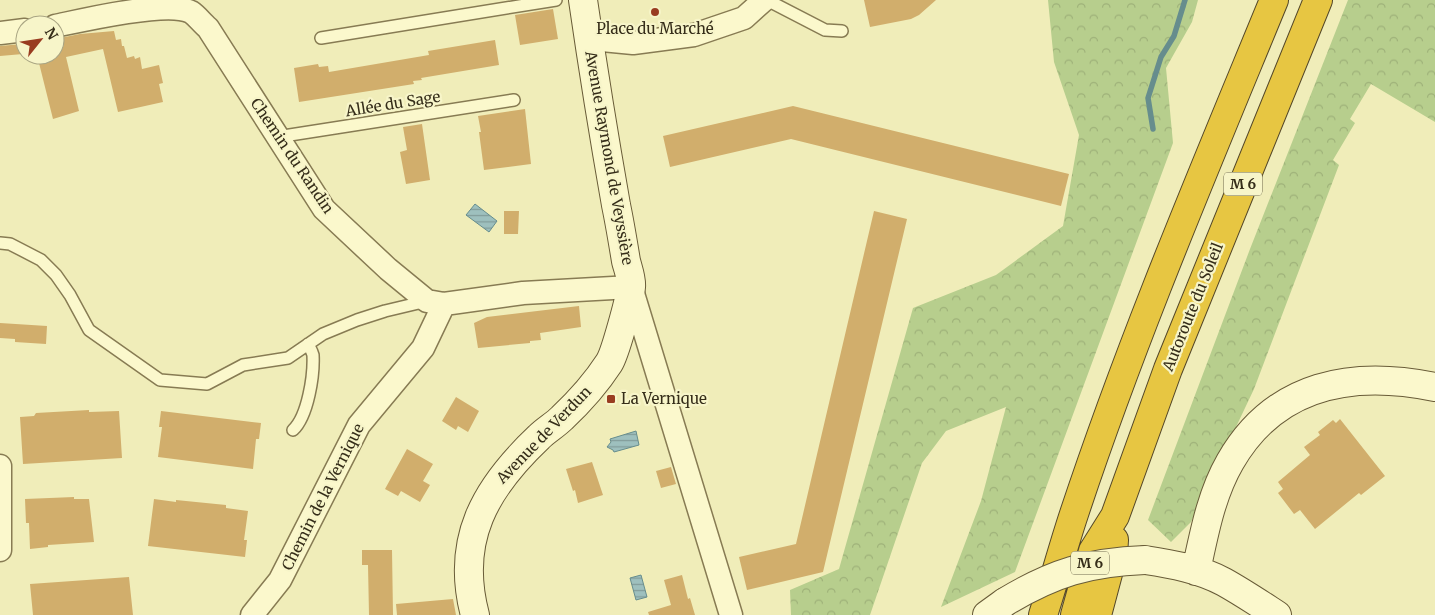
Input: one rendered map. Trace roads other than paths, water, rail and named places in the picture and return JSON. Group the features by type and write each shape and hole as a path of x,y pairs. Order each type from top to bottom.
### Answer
{"highway":[{"name":"M 6","path":"1043,615 1074,514 1130,359 1194,193 1274,0"},
{"name":"Autoroute du Soleil","path":"1076,615 1093,551 1115,516 1168,368 1318,0"},
{"path":"1096,615 1113,555 1115,516"}],"main road":[{"name":"Avenue Raymond de Veyssière","path":"583,0 631,286"},
{"name":"Avenue de Verdun","path":"475,615 470,598 469,555 474,532 490,494 501,477 518,458 562,418 608,364 617,343 631,286"},
{"path":"1196,570 1213,503 1229,463 1252,431 1282,406 1307,392 1342,382 1392,380 1435,387"},
{"path":"996,609 1038,584 1069,571 1105,563 1145,560 1196,570 1223,581 1277,615"}],"street":[{"path":"589,42 602,40 633,43 694,35 744,18 766,0"},
{"name":"Chemin du Randin","path":"65,24 152,6 188,6 208,28 324,209 388,269 435,302"},
{"path":"0,33 15,31"},
{"path":"435,302 523,293 631,286 731,615"},
{"name":"Chemin de la Vernique","path":"252,615 280,580 359,425 423,348 435,302"},
{"path":"0,466 0,550"}],"lane":[{"path":"320,38 556,0"},
{"path":"766,0 825,30 842,31"},
{"name":"Allée du Sage","path":"277,137 514,100"},
{"path":"0,243 10,244 41,260 56,275 70,295 88,330 160,380 207,384 243,365 288,358 323,334 357,320 385,311 435,302"},
{"path":"293,430 298,426 309,396 313,353 308,344"}],"water":[{"path":"475,204 497,221 489,232 466,215"},
{"path":"636,431 639,445 614,452 607,447 611,442 610,439"},
{"path":"641,575 647,597 636,600 630,578"}],"waterway":[{"path":"1153,129 1148,98 1161,57 1174,36 1185,0"}],"place":[{"name":"Place du Marché","path":"655,12"},
{"name":"La Vernique","path":"611,399"}]}
